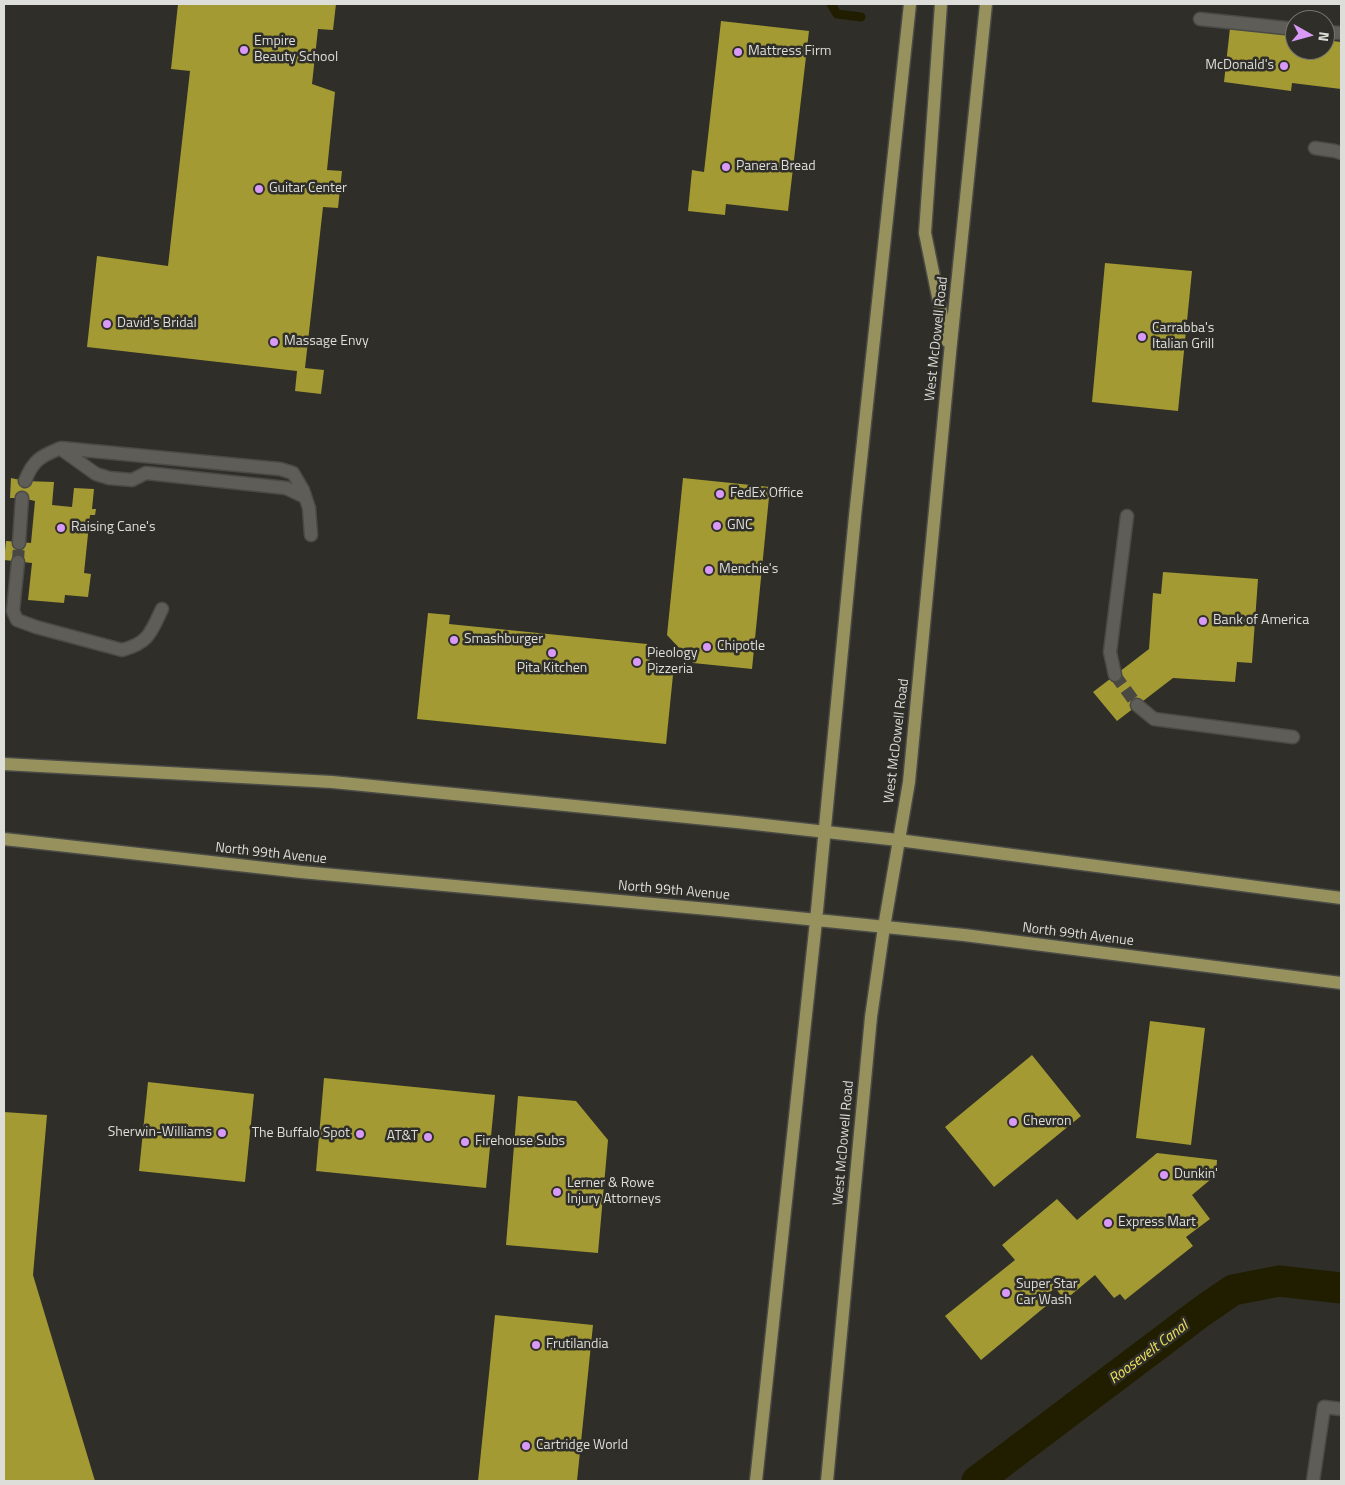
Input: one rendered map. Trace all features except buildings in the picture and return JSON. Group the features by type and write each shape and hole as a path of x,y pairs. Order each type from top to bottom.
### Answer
{"main road":[{"path":"756,1481 816,920 855,516 910,4"},
{"path":"941,4 925,233 950,353"},
{"name":"West McDowell Road","path":"827,1481 871,1017 898,840 909,782 986,4"},
{"path":"4,764 332,782 737,822 898,840 1341,898"},
{"name":"North 99th Avenue","path":"4,839 301,872 720,910 964,935 1341,984"}],"lane":[{"path":"1200,19 1285,27"},
{"path":"1315,148 1339,150"},
{"path":"61,448 96,474 109,478 132,480 146,473 286,488 305,497"},
{"path":"25,481 29,470 36,460 44,454 61,448 280,469 293,473 305,497 309,508 311,535"},
{"path":"19,543 22,498"},
{"path":"1115,675 1110,652 1127,516"},
{"path":"18,562 13,611 17,620 36,627 122,650 135,646 151,634 162,609"},
{"path":"1137,705 1154,719 1293,737"},
{"path":"1313,1481 1324,1407 1341,1409"}],"waterway":[{"path":"831,4 837,14 861,17"},
{"name":"Roosevelt Canal","path":"977,1481 1201,1312 1233,1290 1279,1281 1341,1288"}],"tunnel":[{"path":"18,562 19,543"},
{"path":"1115,675 1137,705"}],"place":[{"name":"Empire Beauty School","path":"244,50"},
{"name":"Mattress Firm","path":"738,52"},
{"name":"McDonald's","path":"1284,66"},
{"name":"Panera Bread","path":"726,167"},
{"name":"Guitar Center","path":"259,189"},
{"name":"David's Bridal","path":"107,324"},
{"name":"Carrabba's Italian Grill","path":"1142,337"},
{"name":"Massage Envy","path":"274,342"},
{"name":"FedEx Office","path":"720,494"},
{"name":"GNC","path":"717,526"},
{"name":"Raising Cane's","path":"61,528"},
{"name":"Menchie's","path":"709,570"},
{"name":"Bank of America","path":"1203,621"},
{"name":"Smashburger","path":"454,640"},
{"name":"Chipotle","path":"707,647"},
{"name":"Pita Kitchen","path":"552,653"},
{"name":"Pieology Pizzeria","path":"637,662"},
{"name":"Chevron","path":"1013,1122"},
{"name":"Sherwin-Williams","path":"222,1133"},
{"name":"The Buffalo Spot","path":"360,1134"},
{"name":"AT&T","path":"428,1137"},
{"name":"Firehouse Subs","path":"465,1142"},
{"name":"Dunkin'","path":"1164,1175"},
{"name":"Lerner & Rowe Injury Attorneys","path":"557,1192"},
{"name":"Express Mart","path":"1108,1223"},
{"name":"Super Star Car Wash","path":"1006,1293"},
{"name":"Frutilandia","path":"536,1345"},
{"name":"Cartridge World","path":"526,1446"}]}
